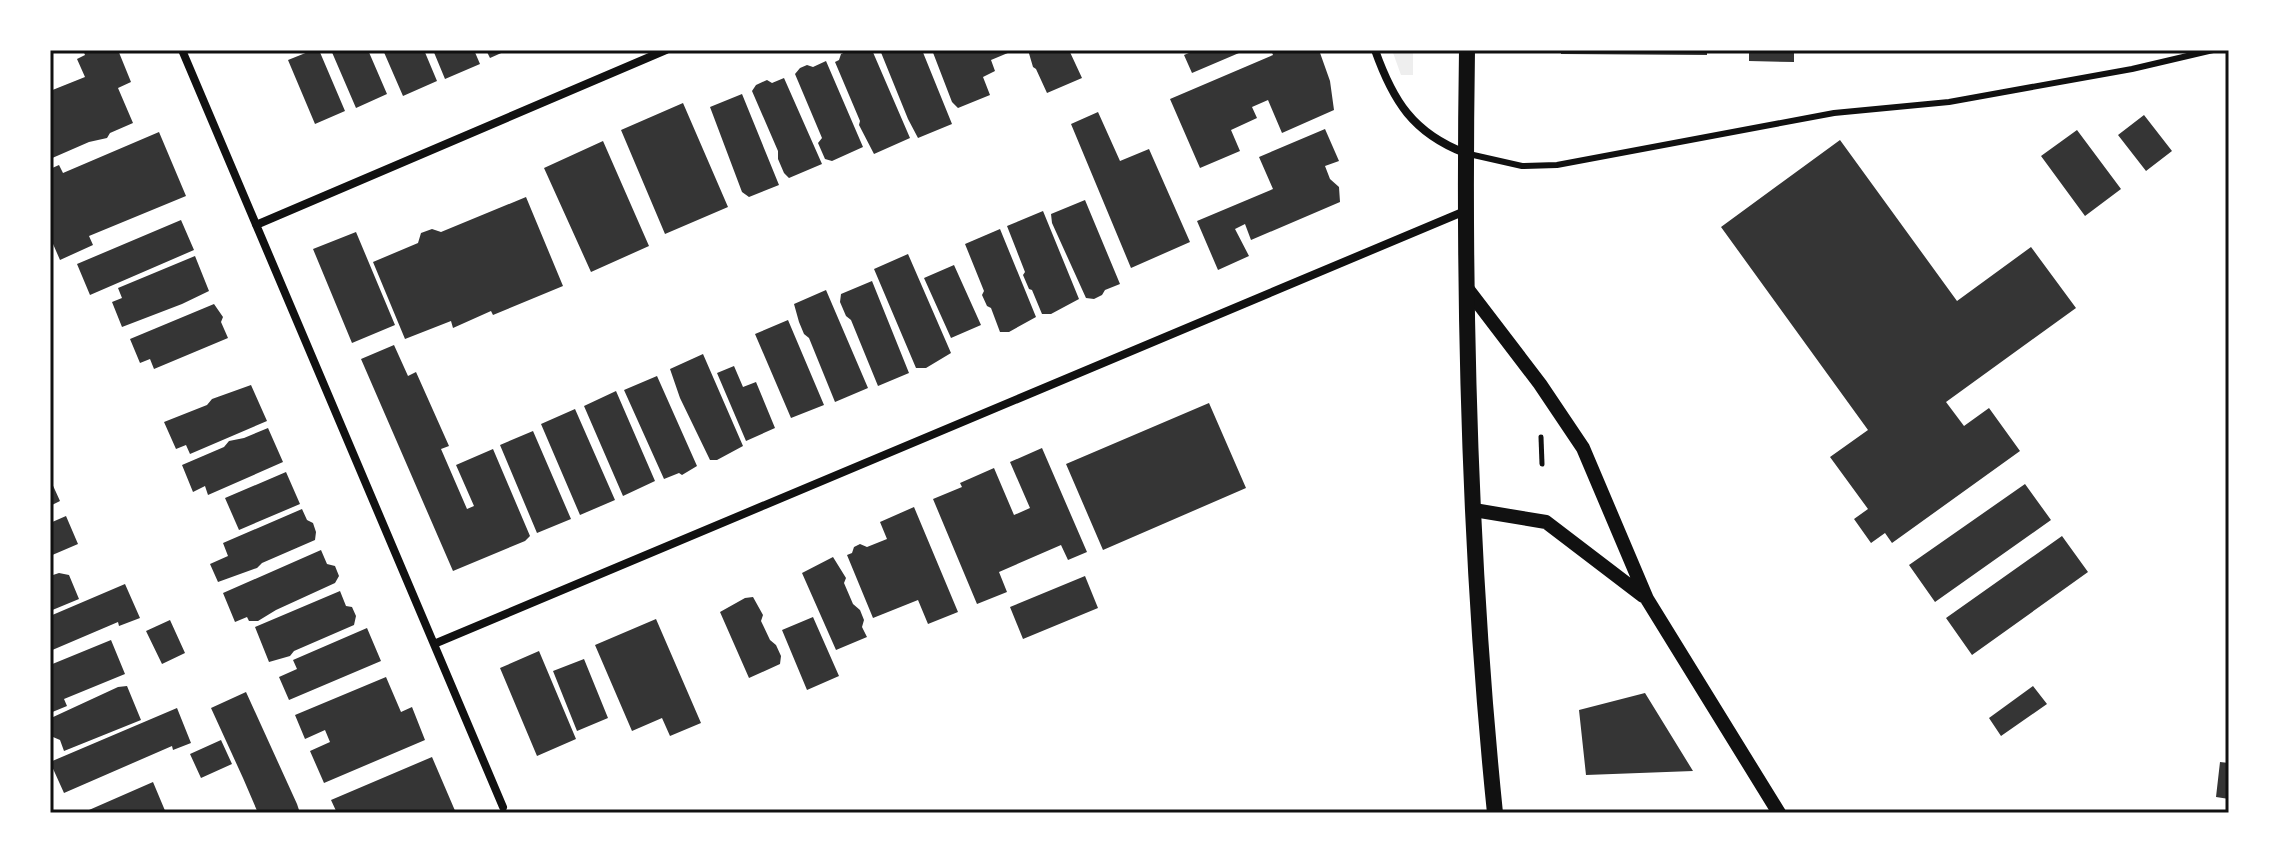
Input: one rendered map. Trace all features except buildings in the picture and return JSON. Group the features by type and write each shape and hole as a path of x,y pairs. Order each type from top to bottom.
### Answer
{"main road":[{"path":"1467,50 1466,287 1474,510 1485,715 1495,813"}],"street":[{"path":"182,50 503,807"},
{"path":"256,225 666,50"},
{"path":"1375,50 1384,78 1404,112 1432,136 1465,153"},
{"path":"434,644 1465,211"},
{"path":"1466,287 1540,384 1583,448 1647,599 1779,813"},
{"path":"1474,510 1546,522 1647,599"}],"lane":[{"path":"1465,153 1522,166 1557,165 1834,113 1949,102 2132,69 2213,50"}],"shaded area":[{"path":"1392,50 1413,50 1413,75 1401,75"}]}
